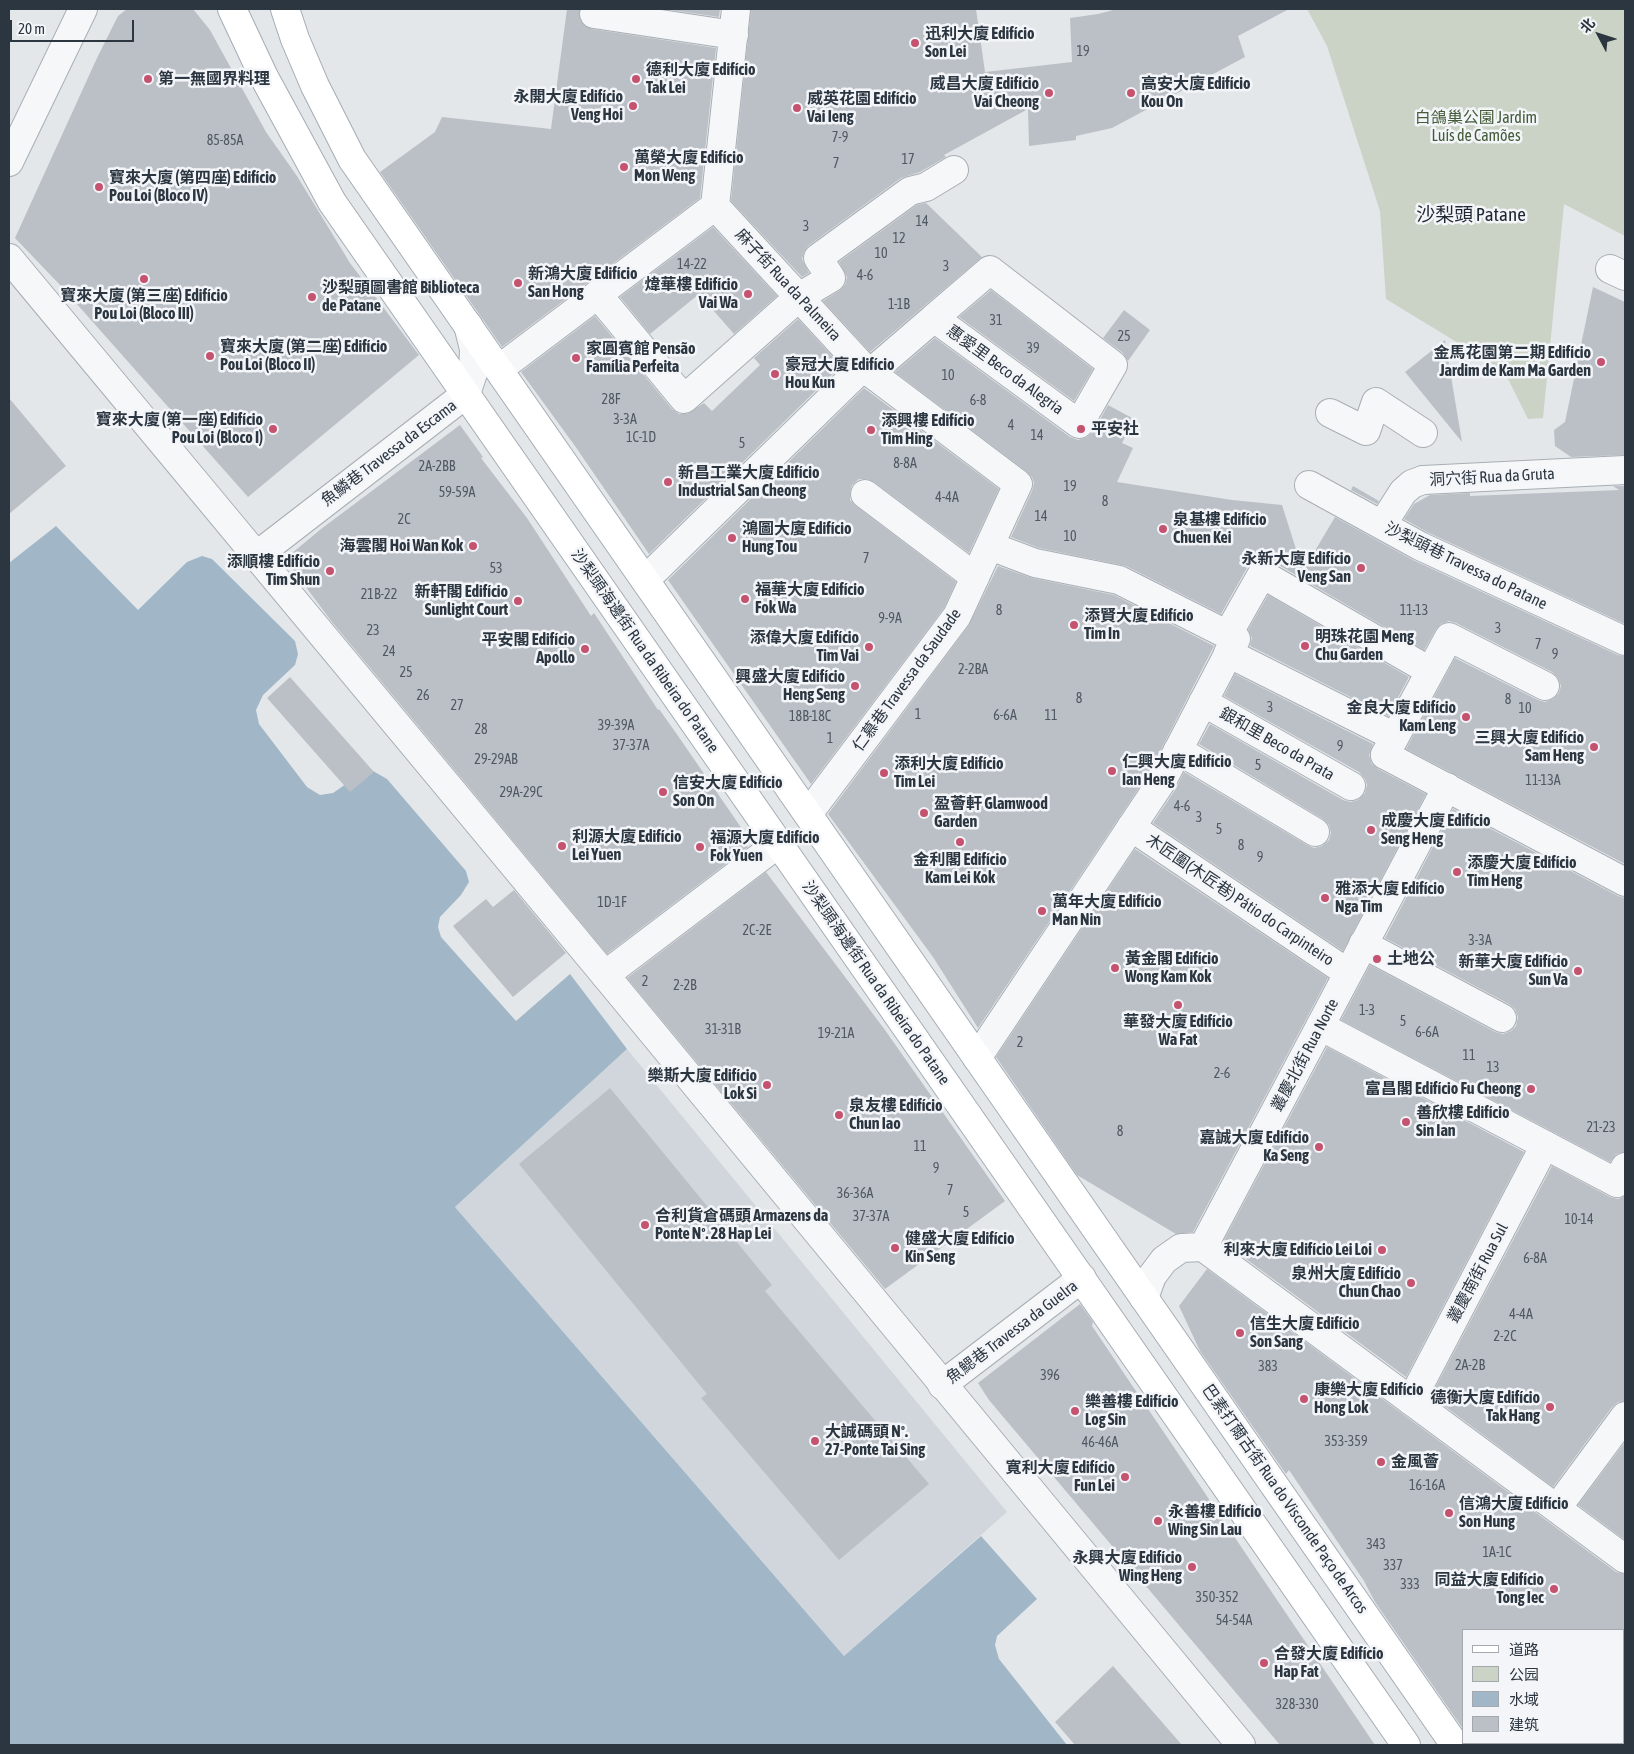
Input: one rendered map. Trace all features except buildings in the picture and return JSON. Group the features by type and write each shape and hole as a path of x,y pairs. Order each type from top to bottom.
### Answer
{"main road":[{"name":"沙梨頭海邊街 Rua da Ribeira do Patane","path":"232,9 264,77 332,202 1082,1278"},
{"path":"285,9 295,39 315,86 352,159 977,1058"},
{"name":"巴素打爾古街 Rua do Visconde Paço de Arcos","path":"977,1058 1455,1745"},
{"path":"1082,1278 1406,1745"}],"street":[{"path":"9,162 83,9"},
{"path":"499,370 715,206 735,22 594,14"},
{"path":"598,295 684,399 799,297 830,278 818,258 910,190 926,187 954,170"},
{"name":"麻子街 Rua da Palmeira","path":"715,206 866,370 1018,484"},
{"path":"9,258 605,975 1241,1745"},
{"name":"惠愛里 Beco da Alegria","path":"645,580 866,370 934,318 990,270 1112,365 1079,424 934,318"},
{"name":"魚鱗巷 Travessa da Escama","path":"256,556 466,394 473,373 474,349 468,325"},
{"path":"1330,413 1366,431 1376,402 1423,433"},
{"name":"洞穴街 Rua da Gruta","path":"1382,526 1403,492 1412,484 1423,480 1625,470"},
{"name":"仁慕巷 Travessa da Saudade","path":"808,814 957,616 1018,484"},
{"name":"沙梨頭巷 Travessa do Patane","path":"1309,485 1420,546 1625,640"},
{"path":"865,494 975,577"},
{"path":"990,546 1035,563 1119,580 1230,642 1390,746 1447,787 1625,882"},
{"path":"977,1058 1162,781 1203,702 1262,574 1430,671"},
{"path":"1390,746 1449,637 1545,686"},
{"name":"銀和里 Beco da Prata","path":"1203,702 1351,786"},
{"path":"1178,750 1315,832"},
{"name":"叢慶北街 Rua Norte","path":"1203,1247 1447,787"},
{"name":"木匠圍(木匠巷) Pátio do Carpinteiro","path":"1131,827 1348,973"},
{"path":"605,975 779,843"},
{"path":"1363,944 1502,1018"},
{"path":"1320,1026 1546,1145 1621,1175"},
{"name":"叢慶南街 Rua Sul","path":"1411,1401 1546,1145"},
{"path":"1144,1298 1152,1276 1164,1260 1181,1248 1203,1247 1625,1559"},
{"name":"魚鰓巷 Travessa da Guelra","path":"942,1385 1082,1278"},
{"path":"1557,1508 1625,1416"}],"shaded area":[{"path":"627,1049 1007,1512 844,1656 455,1207"}],"green space":[{"name":"白鴿巢公園 Jardim Luís de Camões","path":"1307,9 1625,9 1625,236 1564,204 1543,418 1528,419 1504,371 1386,299 1380,211 1327,46"}],"water":[{"path":"56,526 138,610 187,562 202,556 212,559 295,641 298,654 295,665 263,695 256,710 259,724 307,787 320,795 333,793 362,773 373,771 387,779 466,871 469,882 461,895 440,917 438,927 441,937 516,1021 570,974 627,1049 455,1207 844,1656 981,1536 1037,1599 997,1636 995,1645 999,1659 1067,1745 9,1745 9,563"}],"place":[{"name":"迅利大廈 Edifício Son Lei","path":"915,43"},
{"name":"第一無國界料理","path":"148,79"},
{"name":"德利大廈 Edifício Tak Lei","path":"636,79"},
{"name":"威昌大廈 Edifício Vai Cheong","path":"1049,93"},
{"name":"高安大廈 Edifício Kou On","path":"1131,93"},
{"name":"永開大廈 Edifício Veng Hoi","path":"633,106"},
{"name":"威英花園 Edifício Vai Ieng","path":"797,108"},
{"name":"萬榮大廈 Edifício Mon Weng","path":"624,167"},
{"name":"寶來大廈 (第四座) Edifício Pou Loi (Bloco IV)","path":"99,187"},
{"name":"寶來大廈 (第三座) Edifício Pou Loi (Bloco III)","path":"144,279"},
{"name":"新鴻大廈 Edifício San Hong","path":"518,283"},
{"name":"煒華樓 Edifício Vai Wa","path":"748,294"},
{"name":"沙梨頭圖書館 Biblioteca de Patane","path":"312,297"},
{"name":"寶來大廈 (第二座) Edifício Pou Loi (Bloco II)","path":"210,356"},
{"name":"家圓賓館 Pensão Família Perfeita","path":"576,358"},
{"name":"金馬花園第二期 Edifício Jardim de Kam Ma Garden","path":"1601,362"},
{"name":"豪冠大廈 Edifício Hou Kun","path":"775,374"},
{"name":"寶來大廈 (第一座) Edifício Pou Loi (Bloco I)","path":"273,429"},
{"name":"平安社","path":"1081,429"},
{"name":"添興樓 Edifício Tim Hing","path":"871,430"},
{"name":"新昌工業大廈 Edifício Industrial San Cheong","path":"668,482"},
{"name":"泉基樓 Edifício Chuen Kei","path":"1163,529"},
{"name":"鴻圖大廈 Edifício Hung Tou","path":"732,538"},
{"name":"海雲閣 Hoi Wan Kok","path":"473,546"},
{"name":"永新大廈 Edifício Veng San","path":"1361,568"},
{"name":"添順樓 Edifício Tim Shun","path":"330,571"},
{"name":"福華大廈 Edifício Fok Wa","path":"745,599"},
{"name":"新軒閣 Edifício Sunlight Court","path":"518,601"},
{"name":"添賢大廈 Edifício Tim In","path":"1074,625"},
{"name":"明珠花園 Meng Chu Garden","path":"1305,646"},
{"name":"添偉大廈 Edifício Tim Vai","path":"869,647"},
{"name":"平安閣 Edifício Apollo","path":"585,649"},
{"name":"興盛大廈 Edifício Heng Seng","path":"855,686"},
{"name":"金良大廈 Edifício Kam Leng","path":"1466,717"},
{"name":"三興大廈 Edifício Sam Heng","path":"1594,747"},
{"name":"仁興大廈 Edifício Ian Heng","path":"1112,771"},
{"name":"添利大廈 Edifício Tim Lei","path":"884,773"},
{"name":"信安大廈 Edifício Son On","path":"663,792"},
{"name":"盈薈軒 Glamwood Garden","path":"924,813"},
{"name":"成慶大廈 Edifício Seng Heng","path":"1371,830"},
{"name":"金利閣 Edifício Kam Lei Kok","path":"960,842"},
{"name":"利源大廈 Edifício Lei Yuen","path":"562,846"},
{"name":"福源大廈 Edifício Fok Yuen","path":"700,847"},
{"name":"添慶大廈 Edifício Tim Heng","path":"1457,872"},
{"name":"雅添大廈 Edifício Nga Tim","path":"1325,898"},
{"name":"萬年大廈 Edifício Man Nin","path":"1042,911"},
{"name":"土地公","path":"1377,959"},
{"name":"黃金閣 Edifício Wong Kam Kok","path":"1115,968"},
{"name":"新華大廈 Edifício Sun Va","path":"1578,971"},
{"name":"華發大廈 Edifício Wa Fat","path":"1178,1005"},
{"name":"樂斯大廈 Edifício Lok Si","path":"767,1085"},
{"name":"富昌閣 Edifício Fu Cheong","path":"1531,1089"},
{"name":"泉友樓 Edifício Chun Iao","path":"839,1115"},
{"name":"善欣樓 Edifício Sin Ian","path":"1406,1122"},
{"name":"嘉誠大廈 Edifício Ka Seng","path":"1319,1147"},
{"name":"合利貨倉碼頭 Armazens da Ponte Nº. 28 Hap Lei","path":"645,1225"},
{"name":"健盛大廈 Edifício Kin Seng","path":"895,1248"},
{"name":"利來大廈 Edifício Lei Loi","path":"1382,1250"},
{"name":"泉州大廈 Edifício Chun Chao","path":"1411,1283"},
{"name":"信生大廈 Edifício Son Sang","path":"1240,1333"},
{"name":"康樂大廈 Edifício Hong Lok","path":"1304,1399"},
{"name":"德衡大廈 Edifício Tak Hang","path":"1550,1407"},
{"name":"樂善樓 Edifício Log Sin","path":"1075,1411"},
{"name":"大誠碼頭 Nº. 27-Ponte Tai Sing","path":"815,1441"},
{"name":"金風薈","path":"1381,1462"},
{"name":"寬利大廈 Edifício Fun Lei","path":"1125,1477"},
{"name":"信鴻大廈 Edifício Son Hung","path":"1449,1513"},
{"name":"永善樓 Edifício Wing Sin Lau","path":"1158,1521"},
{"name":"永興大廈 Edifício Wing Heng","path":"1192,1567"},
{"name":"同益大廈 Edifício Tong Iec","path":"1554,1589"},
{"name":"合發大廈 Edifício Hap Fat","path":"1264,1663"}],"district":[{"name":"沙梨頭 Patane","path":"1471,215"}]}
